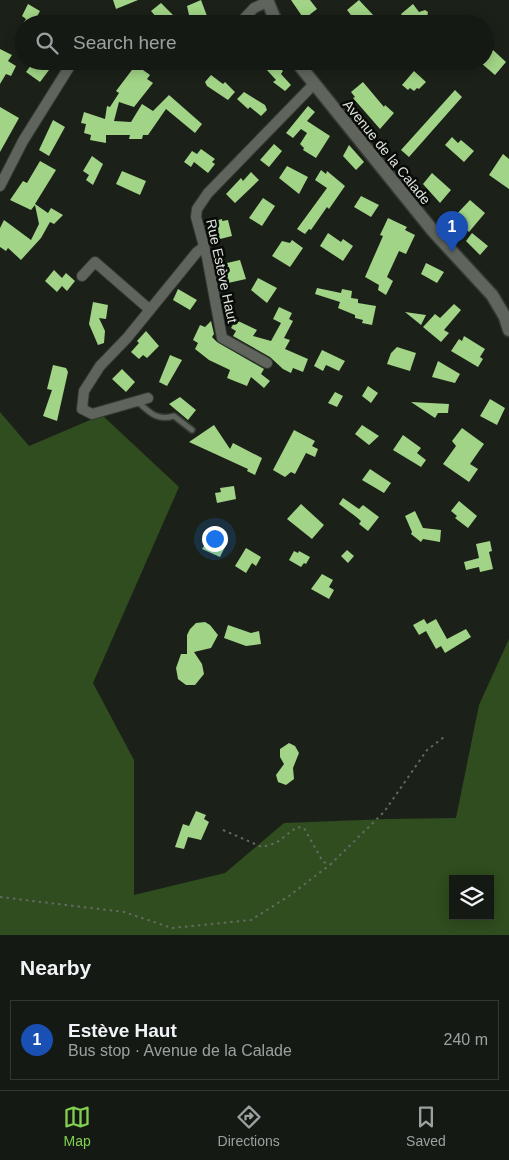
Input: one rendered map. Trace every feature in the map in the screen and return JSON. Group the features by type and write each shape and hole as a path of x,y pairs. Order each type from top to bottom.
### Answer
{"street":[{"path":"247,15 254,8 267,1 273,15"},
{"path":"0,186 27,134 67,70"},
{"name":"Avenue de la Calade","path":"302,70 433,231 492,295 505,317 509,330"},
{"name":"Rue Estève Haut","path":"267,363 222,338 204,247 196,217 201,202 313,85"},
{"path":"148,398 92,414 82,408 84,391 90,381 197,252 204,247"},
{"path":"82,276 96,262 149,309"}],"lane":[{"path":"136,401 155,417 164,419 174,416 192,430"}],"path":[{"path":"0,897 124,912 172,928 251,920 290,896 331,864 384,812 427,750 444,737"},
{"path":"223,830 262,847 276,843 297,827 304,828 322,862 331,864"}],"green space":[{"path":"0,412 29,446 102,415 179,487 93,683 134,760 134,895 225,873 284,823 456,818 479,705 509,639 509,935 0,935"}],"building":[{"path":"113,0 138,0 116,9"},
{"path":"201,0 207,15 189,15 187,6"},
{"path":"291,0 310,0 317,9 309,15 301,15"},
{"path":"359,0 373,15 351,15 347,10"},
{"path":"161,3 173,15 154,15 151,11"},
{"path":"28,4 40,11 38,15 22,15"},
{"path":"413,4 419,12 425,10 428,12 428,15 401,14"},
{"path":"0,49 12,55 8,61 15,65 15,68 11,76 6,74 0,84"},
{"path":"494,51 506,62 495,75 489,70 494,70"},
{"path":"27,70 49,70 40,82 26,72"},
{"path":"132,70 143,70 150,75 147,79 153,83 134,107 119,102 114,121 131,122 142,104 153,111 169,95 202,124 195,133 166,109 148,135 143,135 142,139 129,139 130,135 106,135 106,143 90,140 91,135 84,133 86,124 81,123 84,112 105,119 107,106 110,107 119,93 116,91"},
{"path":"267,70 282,70 281,74 291,85 285,91 273,82 276,80"},
{"path":"414,71 426,82 414,91 410,88 408,90 402,85"},
{"path":"211,75 223,84 225,82 235,92 228,100 207,86 205,82"},
{"path":"363,82 384,107 385,105 394,113 380,129 353,98 355,97 351,92"},
{"path":"455,90 462,97 409,157 401,150"},
{"path":"244,92 265,105 267,110 261,116 250,107 248,109 237,99"},
{"path":"308,106 315,112 307,121 330,136 316,158 303,150 304,148 300,144 307,133 301,129 293,138 286,133"},
{"path":"0,107 19,118 0,152"},
{"path":"53,120 65,127 49,156 39,150"},
{"path":"452,137 458,143 461,140 474,151 464,162 445,145"},
{"path":"274,144 282,151 269,167 260,160"},
{"path":"349,145 364,162 356,170 343,156"},
{"path":"201,149 215,159 212,162 215,164 208,173 194,162 191,167 184,162 192,151 197,154"},
{"path":"503,154 509,159 509,189 489,175"},
{"path":"92,156 103,164 93,185 86,180 89,175 83,171"},
{"path":"40,161 56,170 35,204 48,213 51,208 63,215 54,224 50,222 41,238 21,260 8,248 6,251 0,247 0,228 4,220 31,240 39,224 35,205 31,210 10,200 23,181 27,183"},
{"path":"287,166 308,177 299,194 279,178"},
{"path":"321,170 326,174 327,171 345,186 329,209 327,207 311,230 309,229 305,234 297,229 327,188 315,180"},
{"path":"122,171 146,181 140,195 116,184"},
{"path":"251,172 259,180 235,203 226,194 241,178 243,181"},
{"path":"432,173 451,190 440,203 423,184"},
{"path":"361,196 379,205 371,217 354,207"},
{"path":"263,198 275,206 262,226 249,218"},
{"path":"470,200 485,213 469,232 453,218"},
{"path":"388,218 407,227 405,230 415,235 406,254 399,251 387,277 393,281 386,295 378,290 379,285 365,277 383,236 380,235"},
{"path":"222,219 222,221 228,220 232,236 216,240 211,222"},
{"path":"328,233 341,242 343,239 353,246 343,261 320,246"},
{"path":"472,233 488,246 480,255 466,241"},
{"path":"292,240 303,248 290,267 272,256 282,241 290,243"},
{"path":"240,260 246,279 228,283 224,266 228,266 227,263"},
{"path":"426,263 444,272 437,283 421,274"},
{"path":"54,270 62,278 66,273 75,281 67,291 62,286 57,292 45,281"},
{"path":"258,278 277,288 267,303 251,290"},
{"path":"317,288 341,293 342,289 352,291 351,298 358,299 358,303 376,306 372,325 362,323 363,320 355,318 355,315 338,308 340,302 315,294"},
{"path":"178,289 197,300 190,310 173,300"},
{"path":"93,302 108,305 106,319 99,318 105,331 104,343 98,345 89,324"},
{"path":"454,304 461,310 444,330 449,333 441,342 423,327 435,314 440,318"},
{"path":"279,307 292,313 289,319 293,321 284,338 290,340 285,349 308,359 303,372 293,368 291,373 283,369 270,357 233,336 236,331 231,328 236,320 257,330 253,336 271,341 281,323 273,319"},
{"path":"405,312 426,315 421,325"},
{"path":"211,321 214,334 212,337 217,342 264,369 261,374 270,381 264,388 251,377 247,386 227,378 230,370 209,360 195,349 198,343 193,340 200,325 205,327"},
{"path":"146,331 159,346 147,358 143,355 139,359 131,352 139,343 137,341"},
{"path":"464,336 485,349 480,357 483,359 478,367 451,351 459,339 462,341"},
{"path":"397,347 416,353 410,371 387,364 391,353"},
{"path":"322,350 345,361 339,371 326,365 323,371 314,366"},
{"path":"170,355 182,360 167,386 159,382"},
{"path":"438,361 460,374 455,383 432,377"},
{"path":"53,365 66,368 68,372 57,421 43,416 52,390 47,389"},
{"path":"122,369 135,382 126,392 112,379"},
{"path":"368,386 378,393 371,403 362,396"},
{"path":"335,392 343,396 337,407 328,403"},
{"path":"180,397 196,410 188,420 169,404"},
{"path":"490,399 505,408 497,425 480,416"},
{"path":"411,402 449,404 448,413 438,413 435,418"},
{"path":"214,425 230,449 233,443 262,458 255,475 247,471 248,469 189,442"},
{"path":"362,425 379,436 369,445 355,434"},
{"path":"462,428 484,444 470,464 478,469 469,482 443,464 456,446 452,441"},
{"path":"294,430 315,441 312,446 318,449 315,457 306,453 295,474 291,472 285,477 273,470"},
{"path":"403,435 421,448 417,453 426,460 421,467 393,450"},
{"path":"370,469 391,483 384,493 362,480"},
{"path":"234,486 236,499 217,503 215,493 221,492 220,488"},
{"path":"343,498 359,509 363,505 379,517 368,531 359,524 361,521 339,504"},
{"path":"459,501 477,516 468,528 455,518 457,516 451,511"},
{"path":"301,504 324,525 312,539 287,519"},
{"path":"415,511 423,528 441,530 440,542 423,539 421,542 411,534 412,532 405,516"},
{"path":"212,534 228,541 220,557 202,549"},
{"path":"490,541 492,551 489,552 493,569 480,572 479,567 466,570 464,562 479,558 476,544"},
{"path":"246,548 261,557 256,566 252,563 246,573 235,566"},
{"path":"347,550 354,556 348,563 341,556"},
{"path":"294,551 298,553 299,551 310,557 306,564 304,563 301,567 289,560"},
{"path":"322,574 333,580 329,587 334,590 329,599 311,589"},
{"path":"424,619 427,624 436,619 447,639 466,629 471,637 445,653 441,646 436,649 426,631 419,635 413,625"},
{"path":"205,622 218,635 211,648 194,652 202,664 204,674 195,685 186,685 178,679 176,668 181,654 187,654 187,635 190,629 196,623"},
{"path":"228,625 251,633 259,631 261,644 246,646 224,638"},
{"path":"289,743 295,746 299,753 293,768 294,779 286,785 278,782 276,775 284,764 280,757 280,749"},
{"path":"196,811 206,815 204,819 209,822 201,840 188,837 184,849 175,847 183,824 189,826"}],"place":[{"name":"Estève Haut","path":"452,252"}]}
